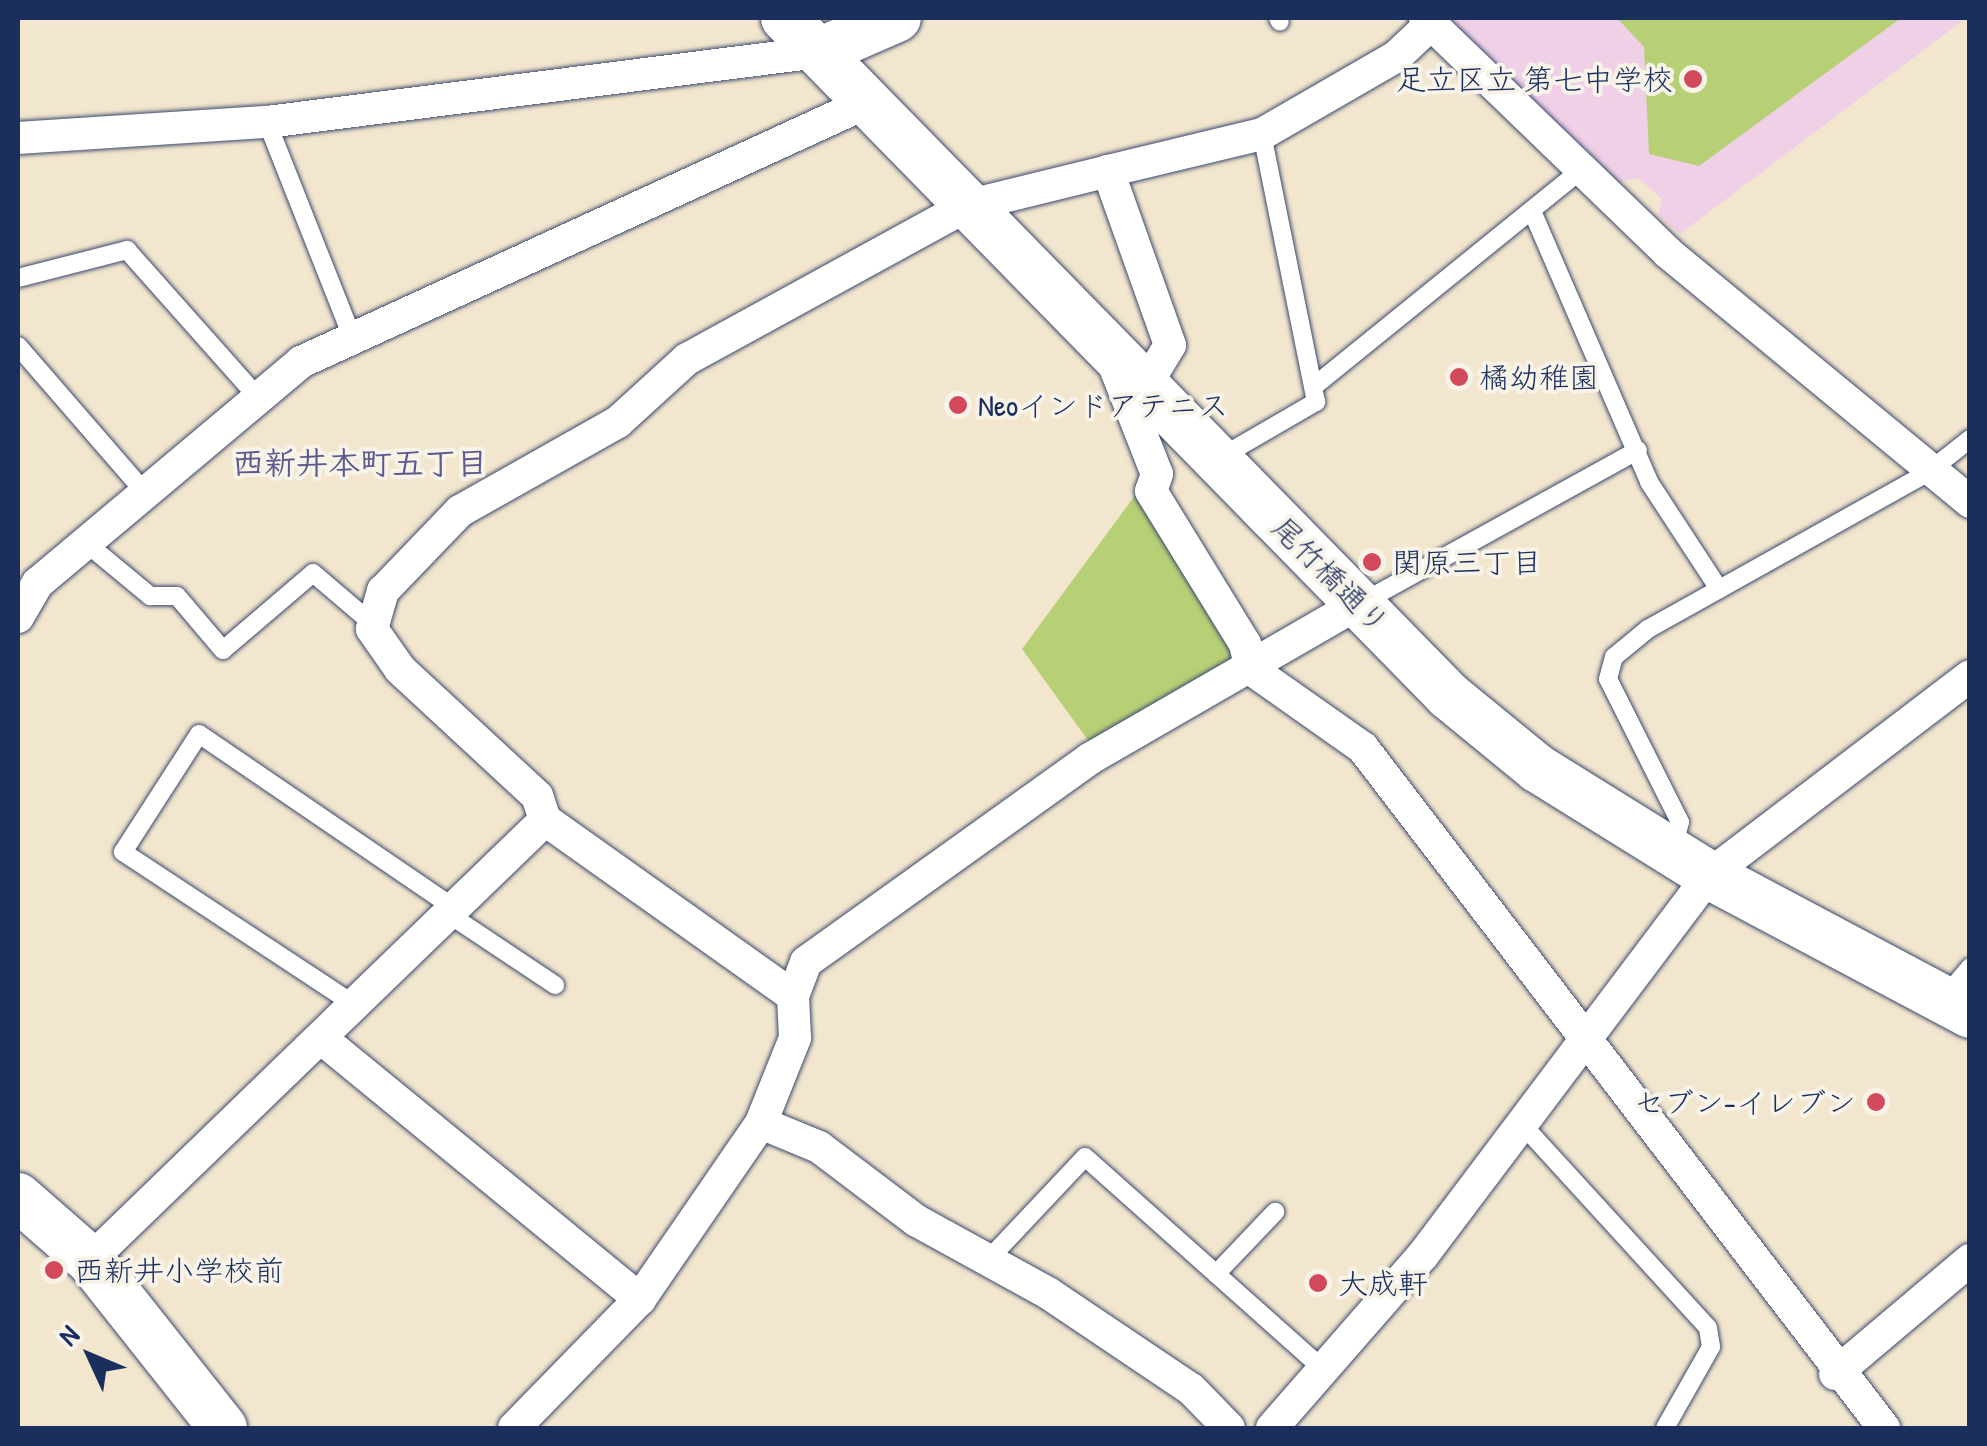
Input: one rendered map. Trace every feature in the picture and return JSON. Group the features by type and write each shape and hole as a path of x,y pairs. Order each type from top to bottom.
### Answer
{"main road":[{"name":"尾竹橋通り","path":"785,18 1110,354 1360,604 1536,768 1690,864 1960,994"},
{"path":"819,52 897,18"},
{"path":"18,1197 90,1260 223,1428"}],"street":[{"path":"793,996 545,820 537,796 400,668 368,620 383,592 460,511 618,422 687,359 966,206 1262,134 1397,56 1428,21 1579,172 1927,473 1970,502"},
{"path":"18,138 268,122 819,52"},
{"path":"18,618 38,583 146,494 255,394 352,337 868,102"},
{"path":"1108,171 1170,346 1144,388"},
{"path":"1110,354 1157,474 1151,491 1245,644 1251,668 1364,748 1835,1374 1884,1428"},
{"path":"514,1428 640,1299 761,1123 795,1038 793,996 806,962 1091,758 1360,604"},
{"path":"1272,1428 1521,1123 1583,1039 1690,864 1970,676"},
{"path":"90,1260 545,820"},
{"path":"322,1038 640,1299"},
{"path":"761,1123 819,1147 917,1221 988,1260 1191,1389 1229,1428"},
{"path":"1835,1374 1970,1260"}],"lane":[{"path":"268,122 352,337"},
{"path":"1216,460 1316,402 1318,383 1262,134"},
{"path":"1318,383 1579,172"},
{"path":"1532,211 1638,450 1719,589"},
{"path":"18,278 128,250 255,394"},
{"path":"18,346 146,494"},
{"path":"1690,864 1680,822 1608,679 1614,657 1648,629 1927,473 1970,438"},
{"path":"1360,604 1638,450"},
{"path":"85,542 150,596 177,596 223,650 313,573 368,620"},
{"path":"355,1005 123,852 199,734 555,985"},
{"path":"1521,1123 1708,1328 1710,1347 1666,1428"},
{"path":"988,1260 1085,1157 1323,1369"},
{"path":"1216,1274 1276,1212"}],"shaded area":[{"name":"足立区立 第七中学校","path":"1439,18 1966,18 1680,234 1658,215 1662,199 1638,178 1619,182 1563,141"}],"green space":[{"path":"1617,18 1901,18 1699,166 1649,154 1644,47"},
{"path":"1139,490 1234,650 1224,670 1090,743 1022,649"}],"place":[{"name":"足立区立 第七中学校","path":"1693,79"},
{"name":"橘幼稚園","path":"1459,377"},
{"name":"Neoインドアテニス","path":"958,405"},
{"name":"関原三丁目","path":"1372,562"},
{"name":"セブン-イレブン","path":"1876,1102"},
{"name":"西新井小学校前","path":"54,1270"},
{"name":"大成軒","path":"1318,1283"}],"district":[{"name":"西新井本町五丁目","path":"360,463"}]}
